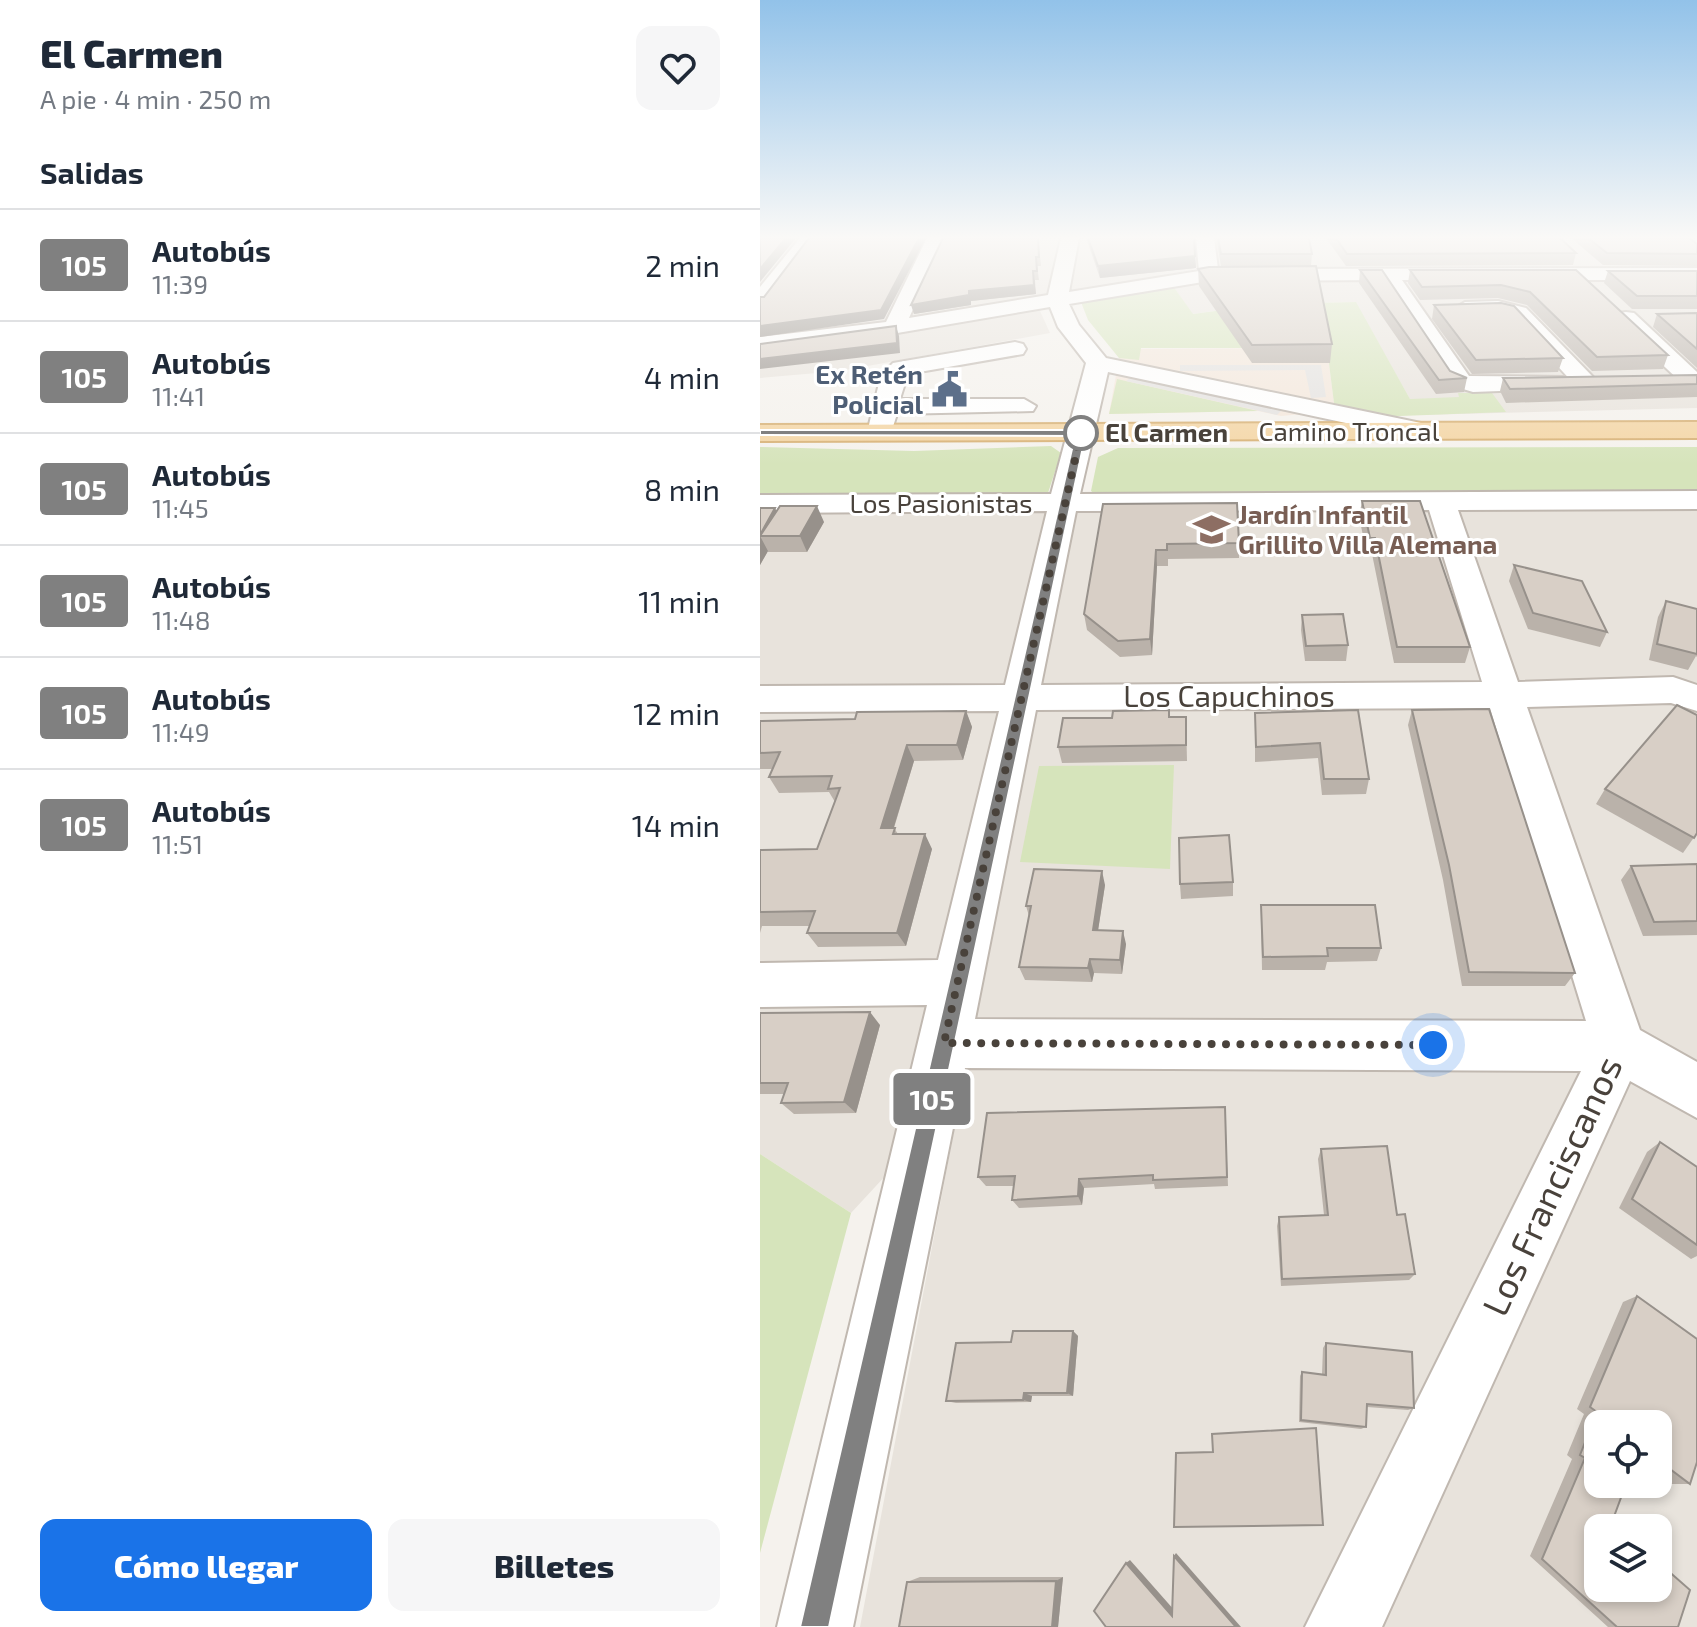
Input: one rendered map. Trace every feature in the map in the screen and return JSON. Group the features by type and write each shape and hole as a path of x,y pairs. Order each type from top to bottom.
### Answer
{"main road":[{"name":"Camino Troncal","path":"760,433 882,420 1081,433 1697,430"}],"street":[{"path":"894,327 900,314"},
{"path":"760,344 973,314"},
{"path":"1063,314 1069,327 1098,363 1421,431"},
{"path":"1414,314 1458,379 1467,384 1615,381"},
{"path":"1521,314 1585,382"},
{"path":"1622,314 1694,379"},
{"path":"1626,318 1654,317"},
{"path":"1015,349 901,368 893,375 882,420 1024,406"},
{"path":"815,1627 1063,504 1098,363"},
{"path":"1661,380 1694,379"},
{"name":"Los Pasionistas","path":"760,504 1697,500"},
{"name":"Los Franciscanos","path":"1343,1627 1620,1046 1441,502"},
{"name":"Los Capuchinos","path":"760,699 1507,695 1673,690 1697,698"},
{"path":"760,985 958,982"},
{"path":"944,1043 1620,1046 1697,1091"}],"shaded area":[{"path":"760,314 1041,314 1050,333 840,371 760,378"},
{"path":"1362,314 1697,314 1697,408 1419,415"},
{"path":"1327,348 1335,411 1281,416 1258,411 1109,414 1119,358 1113,349"},
{"path":"1180,365 1321,365 1326,397 1311,398 1305,370 1180,371"},
{"path":"1136,374 1284,408 1277,415 1126,381"},
{"path":"1697,509 1697,1627 860,1627 961,1094 851,1213 760,1154 760,513"}],"green space":[{"path":"1086,314 1363,314 1410,399 1459,397 1458,393 1492,393 1506,412 1374,417 1335,411 1327,348 1141,348 1139,360 1119,358"},
{"path":"1117,379 1258,411 1109,414"},
{"path":"1051,446 1061,453 1048,493 1037,498 760,499 760,447 914,451"},
{"path":"1697,447 1697,494 1099,497 1091,491 1098,457 1118,448"},
{"path":"1174,765 1170,869 1020,862 1039,766"},
{"path":"760,1154 851,1213 760,1553"}],"building":[{"path":"760,314 851,314 760,326"},
{"path":"1230,314 1326,314 1332,344 1252,345"},
{"path":"1392,314 1412,314 1450,371 1467,378 1439,380"},
{"path":"1441,314 1521,314 1563,358 1476,360"},
{"path":"1553,314 1624,314 1668,355 1597,357"},
{"path":"1657,314 1697,314 1697,349"},
{"path":"896,326 897,343 760,359 760,344"},
{"path":"1697,375 1697,384 1510,389 1503,378"},
{"path":"1362,501 1420,501 1470,647 1397,647 1375,538 1370,538"},
{"path":"1237,503 1239,543 1167,544 1167,550 1156,550 1150,639 1118,641 1084,614 1103,504"},
{"path":"780,506 817,506 800,536 760,536"},
{"path":"760,508 775,508 760,535"},
{"path":"1514,565 1582,581 1607,632 1533,613"},
{"path":"1666,601 1697,609 1697,654 1657,644"},
{"path":"1343,614 1348,645 1306,646 1302,615"},
{"path":"1677,705 1697,715 1697,833 1694,838 1605,789"},
{"path":"1489,709 1575,973 1469,972 1449,865 1412,710"},
{"path":"1169,710 1169,717 1186,717 1186,745 1058,747 1063,718 1112,718 1113,711"},
{"path":"1358,710 1369,779 1324,779 1320,743 1256,747 1255,713"},
{"path":"966,711 957,745 907,745 881,828 895,828 893,834 925,834 897,933 807,933 815,911 760,912 760,850 817,849 840,788 828,789 832,776 769,777 780,752 760,753 760,721 855,719 857,712"},
{"path":"1229,835 1233,882 1180,884 1179,838"},
{"path":"1697,864 1697,921 1654,922 1631,866"},
{"path":"1034,869 1102,871 1093,930 1123,931 1120,960 1090,959 1088,968 1019,967 1031,906 1026,906"},
{"path":"1261,905 1375,905 1381,948 1327,948 1328,956 1263,957"},
{"path":"870,1012 844,1102 781,1103 788,1083 760,1083 760,1013"},
{"path":"1225,1107 1227,1177 1153,1180 1153,1175 1079,1179 1078,1196 1012,1200 1015,1176 978,1177 987,1113"},
{"path":"1660,1142 1697,1167 1697,1245 1632,1199"},
{"path":"1387,1146 1397,1215 1405,1214 1415,1274 1282,1279 1279,1217 1328,1215 1321,1149"},
{"path":"1637,1296 1697,1339 1697,1462 1690,1484 1672,1470 1672,1410 1594,1410 1590,1407"},
{"path":"1013,1331 1073,1331 1067,1393 1024,1393 1023,1400 946,1401 956,1343 1011,1342"},
{"path":"1326,1343 1412,1352 1414,1408 1367,1404 1366,1427 1301,1420 1302,1372 1326,1375"},
{"path":"1316,1428 1323,1525 1174,1527 1176,1453 1213,1452 1212,1434"},
{"path":"1584,1460 1584,1498 1621,1498 1615,1514 1584,1514 1584,1597 1542,1559"},
{"path":"1174,1556 1236,1627 1106,1627 1094,1611 1126,1563 1172,1616"},
{"path":"1672,1574 1690,1590 1678,1627 1617,1627 1589,1602 1672,1602"},
{"path":"1056,1581 1052,1627 899,1627 907,1582"}],"bus line":[{"name":"105","path":"760,433 1081,433 815,1627"}],"place":[{"name":"Ex Retén Policial","path":"949,390"},
{"name":"El Carmen","path":"1081,433"},
{"name":"Jardín Infantil Grillito Villa Alemana","path":"1212,530"}],"route":[{"path":"1081,433 944,1043 1433,1045"}]}
